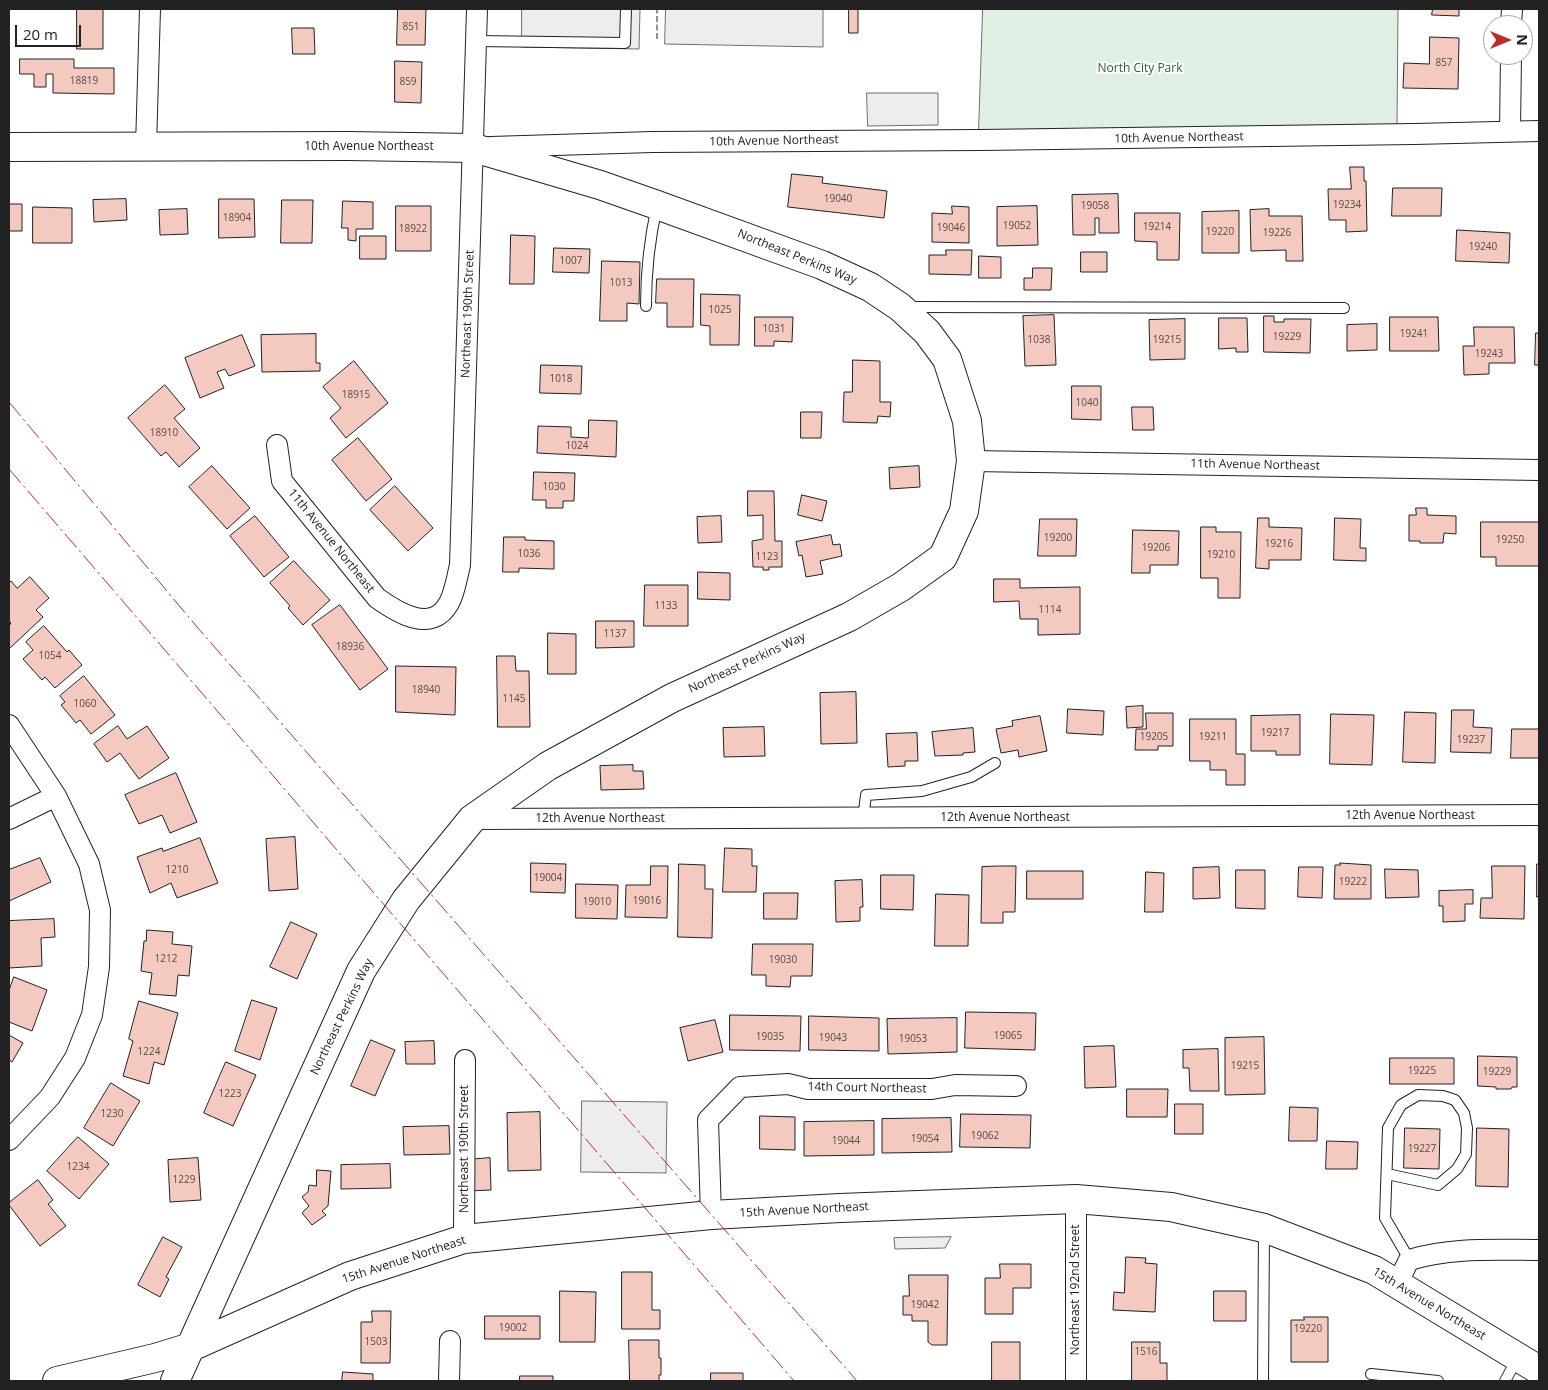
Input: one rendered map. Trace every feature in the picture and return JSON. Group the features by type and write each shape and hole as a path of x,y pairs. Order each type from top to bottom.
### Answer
{"main road":[{"name":"10th Avenue Northeast","path":"9,147 474,148"},
{"name":"Northeast Perkins Way","path":"175,1381 362,970 406,900 472,819 556,762 672,698 849,617 901,587 943,557 964,511 971,461 967,421 947,359 926,332 900,307 870,287 822,265 600,185 474,148"},
{"name":"15th Avenue Northeast","path":"57,1381 94,1378 191,1347 350,1276 464,1239 711,1215 1076,1199 1171,1207 1264,1228 1374,1270 1521,1370"}],"street":[{"path":"146,146 150,9"},
{"name":"Northeast 190th Street","path":"441,614 450,602 460,565 477,9"},
{"path":"1510,131 1511,65"},
{"name":"10th Avenue Northeast","path":"474,148 642,142 1097,139 1404,135 1539,131"},
{"name":"11th Avenue Northeast","path":"277,445 282,481 376,598 395,611 412,617 430,620 441,614"},
{"name":"11th Avenue Northeast","path":"971,461 1539,470"},
{"path":"9,724 56,796 89,864 100,910 99,967 92,1015 75,1058 50,1097 9,1140"},
{"path":"9,819 56,796"},
{"name":"12th Avenue Northeast","path":"472,819 1539,815"},
{"name":"Northeast 190th Street","path":"464,1239 465,1060"},
{"name":"14th Court Northeast","path":"711,1215 708,1120 740,1087 788,1084 808,1089 932,1089 955,1085 1016,1086"},
{"name":"Northeast 192nd Street","path":"1076,1199 1076,1381"},
{"path":"1397,1284 1409,1259 1432,1253 1455,1250 1539,1250"},
{"path":"449,1381 450,1340"}],"lane":[{"path":"476,41 626,43 626,9"},
{"path":"646,306 648,251 657,205"},
{"path":"900,307 1344,308"},
{"path":"863,818 866,794 922,791 970,777 995,763"},
{"path":"1386,1174 1438,1185 1457,1168 1466,1154 1466,1128 1464,1113 1455,1100 1443,1096 1418,1094 1401,1105 1388,1128 1386,1174 1385,1218 1409,1259"},
{"path":"1263,1381 1264,1228"},
{"path":"1371,1374 1438,1381"}],"green space":[{"name":"North City Park","path":"983,9 1398,9 1397,127 979,130"}],"shaded area":[{"path":"522,9 640,9 639,49 522,47"},
{"path":"666,9 823,9 823,47 665,44"},
{"path":"867,93 938,93 938,125 868,126"},
{"path":"582,1101 667,1102 666,1173 581,1172"},
{"path":"951,1237 945,1248 895,1249 894,1238"}],"building":[{"path":"77,9 103,9 103,49 77,49"},
{"path":"398,9 426,9 425,45 397,45"},
{"path":"849,9 858,9 858,33 849,33"},
{"path":"1433,9 1459,9 1459,16 1432,15"},
{"path":"292,28 314,28 315,54 293,54"},
{"path":"1430,37 1459,38 1458,89 1403,88 1404,63 1429,64"},
{"path":"20,59 74,59 74,68 114,68 114,94 53,93 53,74 46,74 46,87 34,87 34,74 20,74"},
{"path":"395,61 422,62 421,103 395,102"},
{"path":"1350,167 1364,167 1367,231 1346,232 1346,220 1329,220 1328,189 1351,189"},
{"path":"792,174 823,177 822,183 887,191 884,218 788,207"},
{"path":"1393,188 1442,188 1441,216 1392,216"},
{"path":"1118,194 1119,233 1099,233 1099,218 1095,218 1095,235 1073,235 1072,195"},
{"path":"126,199 127,220 94,222 93,200"},
{"path":"219,199 254,199 255,237 219,238"},
{"path":"282,200 313,200 312,243 281,243"},
{"path":"343,201 373,202 373,229 356,229 356,241 348,240 348,228 342,228"},
{"path":"9,204 22,204 22,231 9,231"},
{"path":"396,206 431,206 431,251 396,251"},
{"path":"952,206 969,207 969,243 932,242 932,213 952,214"},
{"path":"1037,206 1038,245 997,246 997,207"},
{"path":"33,207 72,208 72,243 33,243"},
{"path":"187,209 188,234 160,235 159,210"},
{"path":"1269,209 1269,216 1302,216 1303,261 1286,261 1286,250 1251,251 1250,210"},
{"path":"1239,211 1239,253 1202,253 1202,212"},
{"path":"1135,213 1180,213 1179,260 1157,260 1157,242 1135,241"},
{"path":"1457,230 1510,233 1509,263 1456,261"},
{"path":"511,235 535,236 534,284 510,284"},
{"path":"360,236 386,236 386,259 360,259"},
{"path":"554,248 590,249 589,273 553,272"},
{"path":"946,250 972,250 971,275 929,274 929,255 946,255"},
{"path":"1081,252 1107,252 1107,272 1081,272"},
{"path":"979,256 1001,257 1001,278 979,278"},
{"path":"602,261 640,262 639,304 627,303 627,321 600,321"},
{"path":"1033,268 1052,268 1051,290 1024,290 1024,278 1032,278"},
{"path":"657,279 694,279 693,327 667,327 667,303 656,303"},
{"path":"701,294 740,295 739,345 710,345 710,326 701,325"},
{"path":"1054,315 1056,365 1025,366 1023,316"},
{"path":"1264,316 1274,316 1274,322 1284,322 1284,319 1311,319 1310,353 1264,352"},
{"path":"755,317 793,317 792,342 774,341 774,346 755,346"},
{"path":"1390,317 1438,317 1439,351 1390,351"},
{"path":"1219,318 1247,318 1248,352 1236,352 1236,348 1219,349"},
{"path":"1185,319 1185,359 1150,360 1149,320"},
{"path":"1377,324 1377,350 1347,351 1347,325"},
{"path":"1474,327 1514,327 1515,363 1489,363 1489,374 1464,375 1463,346 1474,346"},
{"path":"1536,333 1539,333 1539,365 1535,365"},
{"path":"316,334 316,363 320,363 320,371 262,372 261,335"},
{"path":"242,335 255,366 229,376 225,369 217,372 224,388 200,398 185,358"},
{"path":"853,360 880,361 880,402 891,402 890,417 878,416 877,423 843,422 844,392 852,392"},
{"path":"354,361 388,403 346,438 330,418 341,408 323,387"},
{"path":"541,365 582,366 581,394 540,393"},
{"path":"165,385 185,409 174,418 200,448 179,467 166,452 161,456 128,418"},
{"path":"1072,386 1101,386 1101,420 1072,419"},
{"path":"1132,407 1153,407 1154,430 1133,430"},
{"path":"801,412 822,412 821,438 801,438"},
{"path":"589,420 617,421 616,457 537,453 538,426 571,427 571,437 588,438"},
{"path":"358,438 392,479 366,501 332,460"},
{"path":"212,466 250,508 227,529 189,487"},
{"path":"919,466 920,487 890,489 889,468"},
{"path":"534,472 575,473 574,501 563,501 563,508 546,508 546,500 533,500"},
{"path":"395,486 433,528 408,551 370,510"},
{"path":"748,491 774,491 775,541 782,541 782,567 769,567 769,570 763,570 763,567 753,567 752,541 763,539 763,515 748,516"},
{"path":"802,495 827,501 822,521 798,515"},
{"path":"1416,508 1427,508 1427,515 1456,516 1456,534 1444,533 1443,543 1409,541 1409,515 1416,515"},
{"path":"255,516 289,557 264,577 230,536"},
{"path":"721,516 722,542 698,543 697,517"},
{"path":"1258,518 1269,518 1269,527 1302,528 1301,560 1269,560 1269,569 1256,568"},
{"path":"1335,518 1361,519 1360,548 1366,548 1366,561 1334,560"},
{"path":"1040,519 1077,519 1076,556 1038,556"},
{"path":"1481,522 1539,522 1539,566 1496,566 1496,557 1481,557"},
{"path":"1201,527 1216,527 1216,532 1241,532 1240,598 1218,598 1218,578 1201,578"},
{"path":"1133,530 1179,531 1178,565 1150,565 1150,573 1132,573"},
{"path":"831,535 833,545 840,544 842,556 820,561 823,574 806,577 802,555 799,556 796,542"},
{"path":"504,537 525,537 525,540 554,541 554,569 519,568 519,572 503,572"},
{"path":"294,561 330,600 303,625 288,608 290,606 270,583"},
{"path":"698,572 730,573 730,600 698,599"},
{"path":"30,577 49,598 36,610 43,617 9,649 9,626 11,623 9,621 9,583 11,581 17,588"},
{"path":"994,579 1020,579 1020,588 1080,587 1080,634 1038,635 1038,619 1020,619 1019,601 994,602"},
{"path":"645,585 688,585 688,626 644,626"},
{"path":"340,605 388,669 360,690 312,625"},
{"path":"596,621 634,621 634,647 596,648"},
{"path":"44,626 67,652 69,650 82,665 55,688 45,677 42,680 23,659 33,650 26,642"},
{"path":"548,633 576,634 576,674 548,674"},
{"path":"497,656 515,656 516,671 529,671 530,727 498,727"},
{"path":"396,666 456,667 455,715 396,712"},
{"path":"84,676 115,715 91,734 80,720 76,723 61,705 65,702 60,696"},
{"path":"856,692 857,743 821,744 820,693"},
{"path":"1143,706 1143,727 1127,728 1126,707"},
{"path":"1068,709 1104,711 1103,735 1067,733"},
{"path":"1452,710 1474,710 1473,727 1492,728 1491,753 1451,752"},
{"path":"1405,712 1436,713 1435,763 1403,762"},
{"path":"1146,713 1173,713 1173,746 1158,746 1158,750 1135,750 1136,729 1146,729"},
{"path":"1331,714 1374,715 1372,765 1330,764"},
{"path":"1300,715 1300,755 1276,755 1276,751 1251,751 1251,716"},
{"path":"1040,716 1047,751 1019,757 1018,750 1001,753 996,729 1013,726 1012,721"},
{"path":"1190,719 1236,719 1236,754 1245,754 1245,785 1226,785 1226,770 1210,770 1210,761 1190,761"},
{"path":"118,726 127,739 147,726 169,758 139,779 120,753 107,762 94,744"},
{"path":"764,727 765,756 724,757 723,728"},
{"path":"973,728 975,752 963,753 963,755 935,756 932,732"},
{"path":"1512,729 1539,729 1539,758 1511,758"},
{"path":"917,733 918,761 905,761 905,766 888,767 886,734"},
{"path":"633,765 633,771 643,771 644,789 601,790 600,766"},
{"path":"176,773 197,822 170,833 162,815 139,824 125,795"},
{"path":"295,837 298,889 269,891 266,839"},
{"path":"200,838 218,883 177,898 171,883 150,893 137,857 162,848 163,851"},
{"path":"725,848 752,849 752,866 757,866 756,892 723,892"},
{"path":"40,858 51,882 9,901 9,870"},
{"path":"531,863 566,864 565,893 531,892"},
{"path":"1340,863 1371,865 1371,899 1334,899 1335,865 1340,865"},
{"path":"679,864 705,865 705,889 713,889 712,938 678,937"},
{"path":"1537,864 1539,864 1539,896 1537,897"},
{"path":"651,866 668,866 667,918 625,917 626,885 650,885"},
{"path":"1016,866 1015,912 1003,912 1003,923 981,923 982,867"},
{"path":"1492,866 1525,866 1524,919 1480,918 1481,898 1492,898"},
{"path":"1219,867 1220,898 1193,899 1193,868"},
{"path":"1299,867 1323,867 1322,898 1298,897"},
{"path":"1385,869 1418,870 1419,897 1386,898"},
{"path":"1236,870 1265,870 1265,909 1236,908"},
{"path":"1027,871 1083,871 1083,899 1027,899"},
{"path":"1146,872 1164,873 1163,912 1145,912"},
{"path":"881,875 914,875 913,910 881,909"},
{"path":"862,880 863,907 860,907 860,921 836,922 835,881"},
{"path":"576,884 618,885 617,919 576,918"},
{"path":"1473,890 1473,904 1465,904 1465,921 1443,922 1443,906 1439,906 1439,891"},
{"path":"764,893 798,893 797,919 764,919"},
{"path":"936,894 969,895 968,946 935,946"},
{"path":"54,919 55,937 41,938 42,966 9,968 9,921"},
{"path":"291,922 317,934 297,979 270,967"},
{"path":"147,930 173,932 172,944 192,946 189,976 178,975 176,996 149,994 152,973 141,971"},
{"path":"753,944 813,944 812,976 791,976 790,987 766,986 766,975 752,975"},
{"path":"14,977 47,990 32,1031 9,1022 9,991"},
{"path":"252,1000 277,1008 260,1060 235,1051"},
{"path":"139,1001 178,1013 164,1065 154,1062 149,1084 123,1076 133,1041 129,1039"},
{"path":"966,1012 1036,1013 1035,1050 965,1048"},
{"path":"730,1015 801,1016 800,1051 730,1050"},
{"path":"809,1016 879,1018 879,1051 809,1050"},
{"path":"957,1018 957,1052 888,1054 887,1019"},
{"path":"715,1020 723,1052 688,1061 680,1028"},
{"path":"9,1035 23,1043 12,1062 9,1060"},
{"path":"1264,1037 1265,1094 1225,1095 1225,1038"},
{"path":"371,1040 395,1050 375,1096 351,1086"},
{"path":"434,1041 435,1064 406,1064 405,1042"},
{"path":"1114,1046 1116,1087 1085,1088 1084,1047"},
{"path":"1218,1049 1219,1091 1190,1091 1189,1068 1183,1068 1183,1050"},
{"path":"1478,1056 1517,1057 1517,1087 1496,1089 1496,1087 1478,1086"},
{"path":"1390,1058 1454,1058 1454,1084 1390,1084"},
{"path":"226,1062 256,1075 233,1126 204,1113"},
{"path":"111,1083 140,1101 113,1146 84,1128"},
{"path":"1127,1089 1168,1089 1167,1117 1127,1117"},
{"path":"1175,1104 1203,1104 1203,1134 1175,1134"},
{"path":"1290,1107 1318,1108 1317,1141 1289,1141"},
{"path":"540,1112 541,1170 508,1171 507,1113"},
{"path":"961,1114 1031,1115 1030,1148 960,1147"},
{"path":"760,1116 795,1117 795,1150 760,1149"},
{"path":"951,1118 952,1152 882,1153 882,1119"},
{"path":"874,1121 874,1155 804,1156 804,1122"},
{"path":"449,1126 450,1154 404,1155 403,1127"},
{"path":"1405,1128 1440,1129 1439,1169 1404,1168"},
{"path":"1477,1128 1509,1129 1508,1187 1476,1186"},
{"path":"78,1137 109,1164 79,1199 47,1171"},
{"path":"1327,1141 1358,1142 1357,1169 1326,1169"},
{"path":"198,1158 201,1200 170,1202 168,1160"},
{"path":"490,1158 491,1190 468,1191 466,1160"},
{"path":"390,1164 391,1188 341,1189 341,1165"},
{"path":"317,1170 331,1171 328,1206 322,1211 326,1215 312,1225 302,1213 309,1206 302,1197 308,1192 309,1185 316,1186"},
{"path":"38,1180 53,1200 48,1204 66,1226 40,1246 9,1205 9,1203"},
{"path":"163,1237 182,1247 166,1277 169,1279 160,1297 138,1285"},
{"path":"1126,1257 1146,1258 1145,1263 1157,1264 1155,1312 1113,1310 1114,1292 1124,1293"},
{"path":"1000,1264 1031,1264 1031,1288 1013,1288 1013,1314 985,1314 985,1278 1000,1278"},
{"path":"622,1272 652,1272 652,1310 660,1310 660,1329 622,1329"},
{"path":"909,1275 948,1275 947,1345 932,1345 928,1342 928,1321 912,1321 912,1315 903,1315 903,1296 909,1296"},
{"path":"560,1291 596,1292 595,1342 560,1342"},
{"path":"1214,1291 1246,1291 1246,1321 1214,1321"},
{"path":"372,1311 391,1311 390,1363 361,1363 361,1322 372,1322"},
{"path":"485,1316 540,1316 540,1339 485,1339"},
{"path":"1304,1317 1328,1317 1328,1362 1291,1362 1291,1320 1304,1320"},
{"path":"629,1340 659,1340 661,1375 659,1375 659,1381 630,1381"},
{"path":"992,1342 1020,1342 1020,1381 992,1381"},
{"path":"1132,1342 1160,1342 1160,1363 1167,1363 1167,1381 1132,1381"},
{"path":"343,1372 373,1374 373,1381 342,1381"},
{"path":"711,1373 743,1373 743,1381 711,1381"},
{"path":"520,1376 553,1376 553,1381 520,1381"}],"fence":[{"path":"657,9 657,39"}],"power":[{"path":"9,402 197,627 857,1381"},
{"path":"9,469 794,1381"}]}
